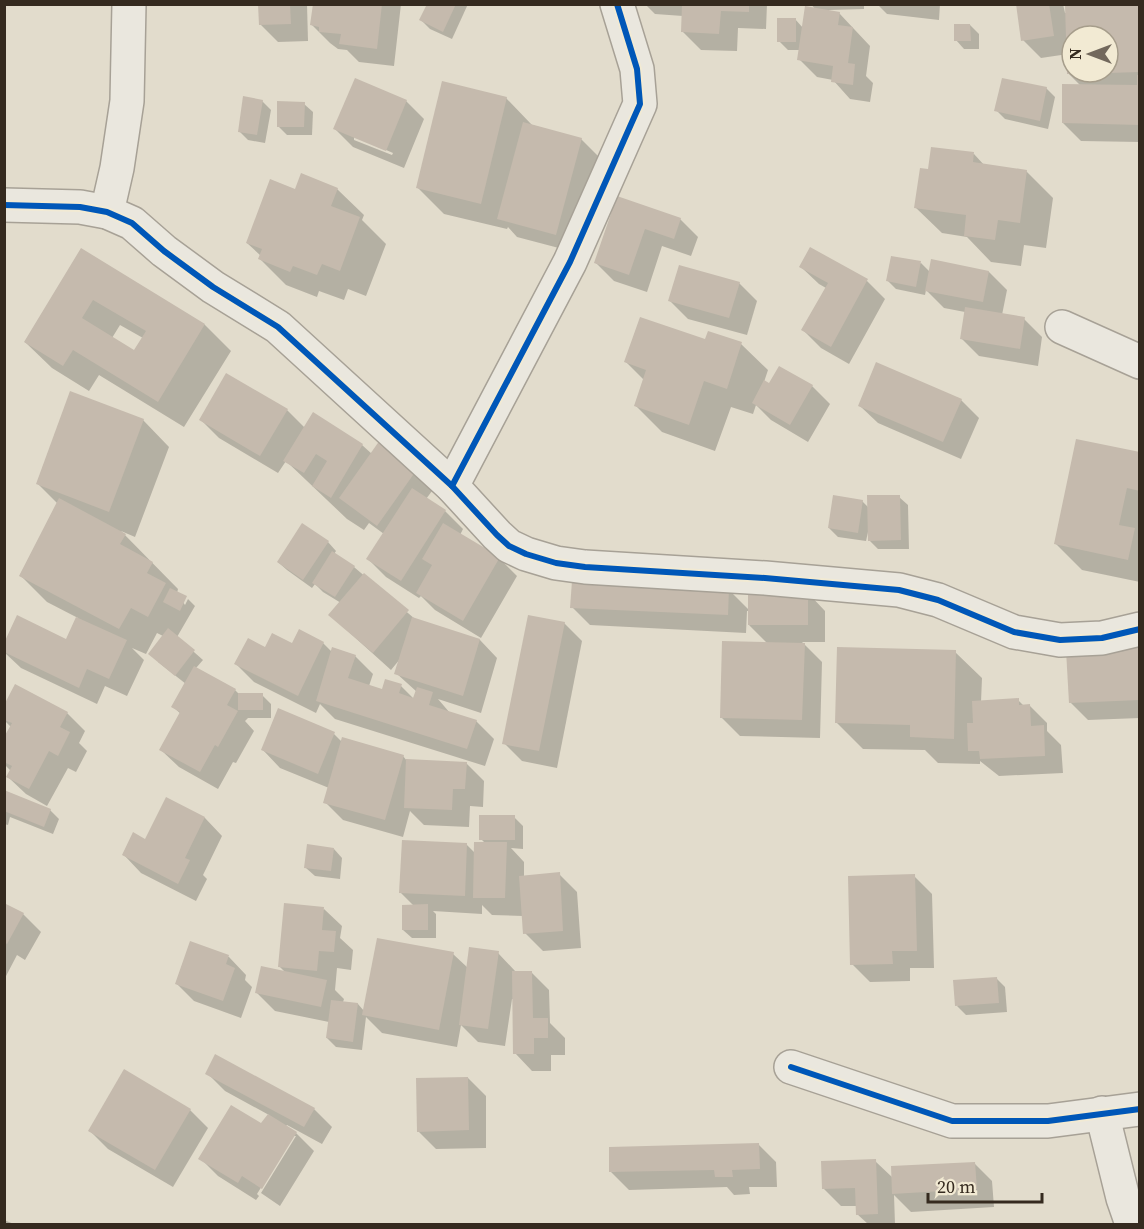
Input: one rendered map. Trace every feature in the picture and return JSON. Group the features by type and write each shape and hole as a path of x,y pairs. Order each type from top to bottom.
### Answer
{"street":[{"path":"107,212 117,168 127,102 129,4"},
{"path":"452,486 570,262 640,104 637,69 617,4"},
{"path":"4,205 80,207 107,212 132,223 213,287 278,327 452,486 509,546 526,554 556,563 585,567 765,578 899,590 938,600 1014,632 1060,640 1102,638 1140,629"},
{"path":"1062,327 1140,362"},
{"path":"790,1067 952,1121 1048,1121 1140,1109"},
{"path":"1102,1113 1123,1198 1132,1224"}],"building":[{"path":"258,4 290,4 291,24 259,25"},
{"path":"313,4 382,4 377,49 339,44 341,34 319,32 319,27 310,25"},
{"path":"427,4 456,4 443,32 419,20"},
{"path":"682,4 749,4 749,12 721,11 719,34 681,32"},
{"path":"1016,4 1049,4 1054,36 1021,41"},
{"path":"1065,4 1140,4 1140,72 1120,73 1120,24 1066,24"},
{"path":"805,6 840,12 838,25 853,27 848,63 855,64 853,85 831,82 833,66 797,60"},
{"path":"777,18 796,18 796,42 777,42"},
{"path":"954,24 970,24 971,41 954,41"},
{"path":"1137,75 1140,75 1140,125 1062,123 1062,84 1137,85"},
{"path":"355,78 407,100 386,151 333,129"},
{"path":"1002,78 1047,87 1040,121 994,111"},
{"path":"442,81 507,97 481,204 416,188"},
{"path":"243,96 263,100 257,135 238,132"},
{"path":"277,101 305,102 304,127 277,127"},
{"path":"523,122 582,138 556,235 497,219"},
{"path":"931,147 974,152 973,162 1027,170 1020,223 998,220 995,240 964,236 966,215 914,208 920,168 928,169"},
{"path":"301,173 338,188 331,206 360,217 340,271 322,264 317,275 293,266 290,272 258,259 262,249 246,243 270,179 295,189"},
{"path":"617,196 681,218 674,239 645,229 629,275 594,263"},
{"path":"810,247 868,279 831,347 801,330 828,283 799,267"},
{"path":"81,248 205,324 158,402 73,350 63,366 24,342","holes":["93,300 146,331 134,350 82,318"]},
{"path":"891,256 921,261 916,287 886,281"},
{"path":"931,259 989,271 983,302 925,291"},
{"path":"679,265 740,282 729,318 668,301"},
{"path":"965,307 1025,317 1020,349 960,339"},
{"path":"640,317 705,339 708,331 742,342 727,389 704,381 689,425 634,406 646,370 624,362"},
{"path":"876,362 962,399 943,442 858,406"},
{"path":"779,366 813,385 790,425 752,403 764,380 769,383"},
{"path":"226,373 288,409 260,456 199,420"},
{"path":"70,391 144,419 109,512 36,484"},
{"path":"313,412 363,444 331,498 312,486 327,461 316,454 304,473 283,461"},
{"path":"1076,439 1140,452 1140,491 1127,488 1119,525 1135,528 1128,560 1054,544"},
{"path":"380,440 418,468 377,526 339,498"},
{"path":"412,488 446,510 401,581 366,559"},
{"path":"833,495 863,500 858,533 828,528"},
{"path":"867,495 900,495 901,540 868,541"},
{"path":"59,498 126,534 120,544 153,562 147,573 166,583 148,617 131,608 119,629 19,576"},
{"path":"302,523 329,541 303,580 277,562"},
{"path":"443,523 500,557 463,621 416,593 432,565 422,559"},
{"path":"332,551 355,566 335,597 312,583"},
{"path":"364,573 409,610 373,653 328,615"},
{"path":"572,581 729,588 728,615 570,608"},
{"path":"170,588 187,596 180,611 163,602"},
{"path":"808,591 808,625 748,625 748,592"},
{"path":"17,615 66,639 76,617 127,640 109,679 87,669 79,688 4,652 4,643"},
{"path":"528,615 565,622 539,751 502,744"},
{"path":"412,617 480,639 463,696 394,674"},
{"path":"168,628 195,650 175,676 148,654"},
{"path":"299,629 324,642 298,696 234,664 248,638 265,647 272,633 292,643"},
{"path":"722,641 805,643 802,720 720,718"},
{"path":"332,647 356,655 348,678 382,689 385,679 402,684 399,693 413,698 417,687 433,692 429,705 477,720 467,749 316,701"},
{"path":"837,647 956,650 954,739 910,737 910,725 835,723"},
{"path":"1138,647 1140,700 1069,703 1066,650"},
{"path":"194,666 236,689 227,705 238,711 218,747 215,745 200,772 159,750 180,712 171,707"},
{"path":"15,684 68,712 60,727 70,732 58,756 49,751 29,789 6,777 12,766 4,762 4,737 12,723 4,720 4,705"},
{"path":"238,693 263,693 263,710 238,710"},
{"path":"1019,698 1019,705 1030,704 1031,726 1044,725 1045,756 980,759 979,751 968,751 967,723 973,723 972,701"},
{"path":"278,708 335,732 318,774 261,750"},
{"path":"342,737 404,755 385,820 323,803"},
{"path":"406,759 467,762 465,789 453,789 452,810 404,808"},
{"path":"4,790 51,809 44,827 4,811"},
{"path":"166,797 205,817 185,858 190,860 178,884 122,855 133,832 145,839"},
{"path":"479,815 515,815 515,840 479,840"},
{"path":"402,840 467,843 465,896 399,893"},
{"path":"474,842 507,842 505,898 473,898"},
{"path":"307,844 334,848 331,871 304,868"},
{"path":"560,872 563,931 523,934 519,876"},
{"path":"915,874 917,951 892,951 893,964 850,965 848,876"},
{"path":"4,903 24,913 7,944 4,942"},
{"path":"284,903 324,907 322,930 336,931 334,952 319,951 317,971 278,967"},
{"path":"428,904 428,930 402,930 402,905"},
{"path":"377,938 454,952 439,1030 362,1015"},
{"path":"190,941 229,955 226,964 235,968 223,1001 175,984"},
{"path":"469,947 499,951 488,1029 459,1025"},
{"path":"261,966 327,980 321,1007 255,993"},
{"path":"512,971 532,971 533,1018 548,1018 548,1038 534,1038 534,1054 513,1054"},
{"path":"997,977 999,1003 955,1006 953,980"},
{"path":"331,1000 358,1003 353,1042 326,1038"},
{"path":"215,1054 315,1108 304,1127 205,1074"},
{"path":"124,1069 191,1109 155,1170 88,1131"},
{"path":"468,1077 469,1130 417,1132 416,1078"},
{"path":"231,1105 261,1123 268,1114 297,1132 262,1189 242,1176 238,1183 198,1159"},
{"path":"759,1143 760,1169 732,1170 733,1177 715,1177 714,1170 609,1172 609,1147"},
{"path":"876,1159 878,1214 856,1215 855,1188 822,1189 821,1161"},
{"path":"975,1162 977,1189 892,1194 891,1166"}],"cycle path":[{"path":"452,486 570,262 640,104 637,69 617,4"},
{"path":"4,205 80,207 107,212 132,223 164,251 213,287 278,327 452,486 509,546 526,554 556,563 585,567 765,578 899,590 938,600 1014,632 1060,640 1102,638 1140,629"},
{"path":"791,1067 952,1121 1048,1121 1140,1109"}]}
